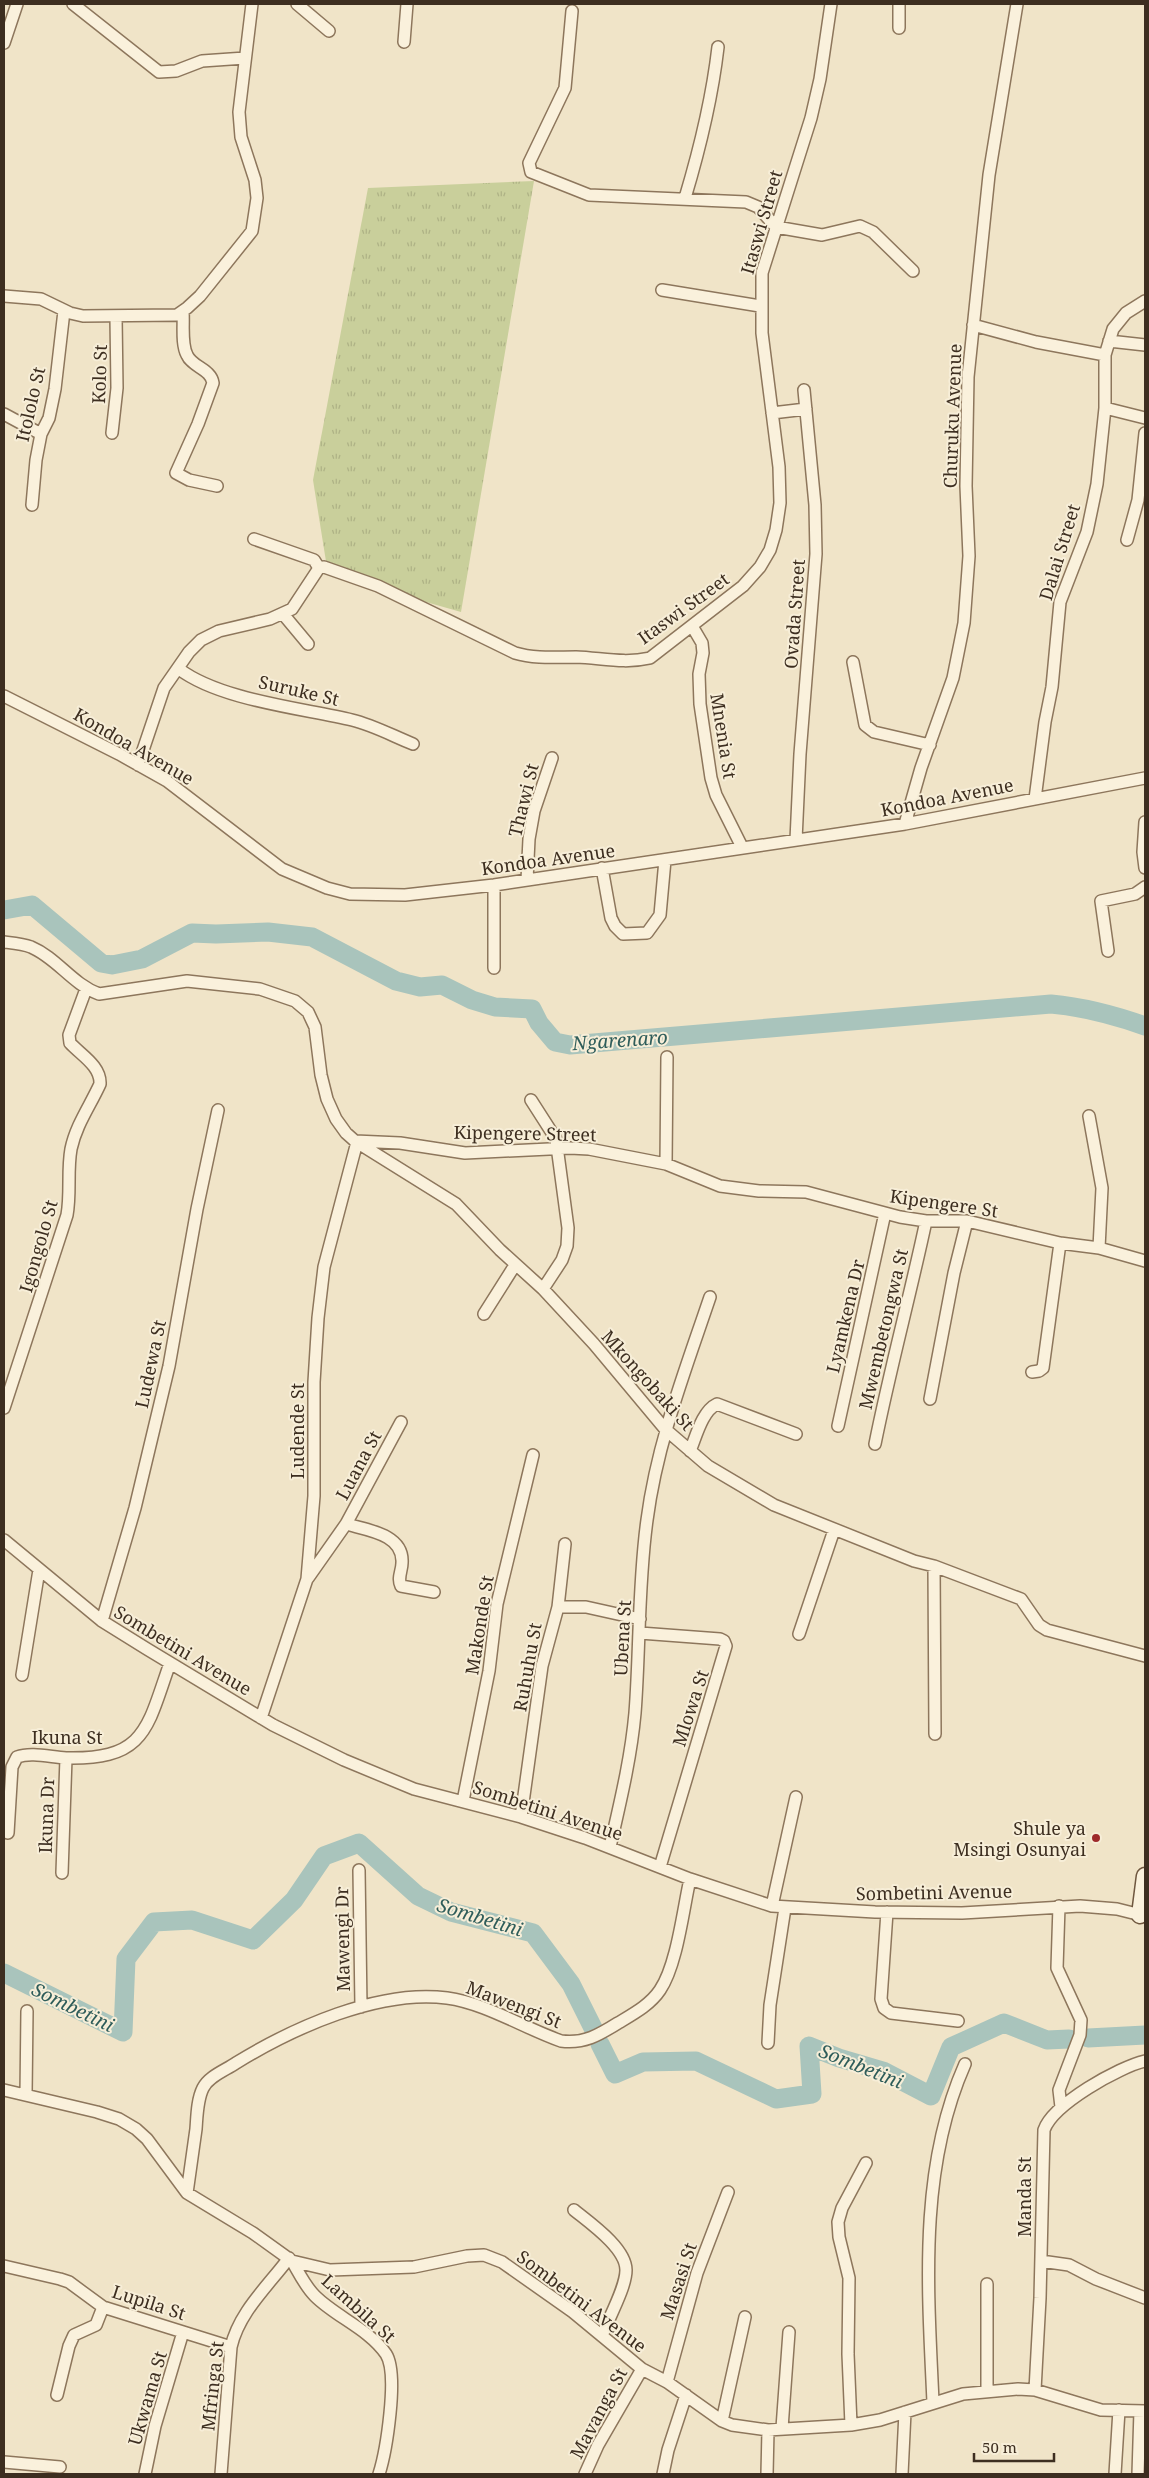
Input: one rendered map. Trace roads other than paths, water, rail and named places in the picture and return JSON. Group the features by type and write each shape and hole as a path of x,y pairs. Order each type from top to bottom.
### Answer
{"street":[{"path":"4,43 17,4"},
{"path":"73,4 159,72 176,71 202,61 245,58"},
{"path":"4,296 41,299 64,311 83,316 177,315 183,312 213,280 252,230 257,198 256,180 241,137 239,112 252,4"},
{"path":"297,4 329,32"},
{"path":"404,42 407,4"},
{"name":"Itaswi Street","path":"319,568 324,567 378,586 496,645 528,657 583,658 632,662 650,658 744,586 760,567 770,550 780,503 779,467 762,333 760,306 762,274 811,118 820,79 831,4"},
{"path":"899,4 899,28"},
{"name":"Churuku Avenue","path":"905,824 953,678 964,623 969,556 966,486 966,410 989,175 1017,4"},
{"path":"572,11 565,88 529,168 531,172 589,195 746,202 758,207 776,227 822,236 860,226 874,232 913,270"},
{"path":"685,198 703,137 714,82 718,47"},
{"path":"662,290 760,306"},
{"name":"Dalai Street","path":"1035,798 1045,722 1052,687 1060,602 1087,532 1103,444 1105,355 1108,341 1113,329 1126,313 1145,301"},
{"name":"Itololo St","path":"32,505 36,460 41,434 48,418 53,397 64,311"},
{"path":"183,312 186,355 195,365 209,375 213,383 198,424 176,473 189,480 217,486"},
{"name":"Kolo St","path":"112,433 117,388 116,316"},
{"path":"974,325 1036,342 1105,355"},
{"path":"1108,341 1145,345"},
{"name":"Ovada Street","path":"796,840 800,754 816,554 815,505 804,390"},
{"path":"1105,408 1145,418"},
{"path":"772,413 806,409"},
{"path":"4,414 41,434"},
{"path":"1127,540 1138,500 1145,433"},
{"path":"138,764 164,688 189,652 201,640 219,631 283,614 292,609 319,568 314,560 254,539"},
{"path":"283,614 308,644"},
{"name":"Mnenia St","path":"692,626 702,643 703,653 699,674 700,704 711,778 716,795 742,847"},
{"path":"853,662 865,725 874,732 930,745"},
{"name":"Suruke St","path":"179,669 204,684 285,707 365,724 413,744"},
{"name":"Kondoa Avenue","path":"4,696 138,764 181,792 282,869 328,888 350,894 405,895 494,885 905,824 1145,778"},
{"name":"Thawi St","path":"527,880 529,839 534,811 552,758"},
{"path":"1145,822 1143,852 1145,868"},
{"path":"602,868 615,926 623,934 647,933 660,915 665,860"},
{"path":"494,885 494,968"},
{"path":"1108,950 1101,901 1136,894 1145,887"},
{"path":"4,942 29,946 42,952 86,989 99,994 110,994 163,982 186,980 260,989 295,1001 308,1012 315,1027 321,1075 336,1120 356,1142"},
{"name":"Igongolo St","path":"4,1408 67,1215 70,1198 70,1160 75,1135 100,1084 100,1077 96,1068 70,1043 69,1035 86,989"},
{"path":"666,1164 667,1057"},
{"path":"530,1100 553,1133 568,1228 567,1246 554,1276 543,1289"},
{"name":"Ludewa St","path":"102,1621 135,1508 169,1366 197,1209 218,1110"},
{"path":"1089,1116 1102,1188 1099,1248"},
{"name":"Kipengere Street","path":"356,1142 400,1143 465,1153 556,1149 589,1150 666,1164 713,1184 737,1189"},
{"name":"Mkongobaki St","path":"356,1142 456,1204 515,1265 543,1289 610,1361 665,1429 708,1466 774,1505 914,1561 934,1566 1021,1599 1039,1625 1047,1630 1145,1656"},
{"name":"Ludende St","path":"261,1718 307,1579 314,1496 314,1382 318,1318 324,1267 356,1142"},
{"name":"Kipengere St","path":"737,1189 806,1192 834,1197 885,1214 926,1221 967,1221 1060,1243 1099,1248 1145,1260"},
{"name":"Lyamkena Dr","path":"838,1426 885,1214"},
{"name":"Mwembetongwa St","path":"875,1444 893,1355 913,1282 926,1221"},
{"path":"930,1399 954,1274 967,1221"},
{"path":"1032,1372 1040,1371 1043,1368 1060,1243"},
{"path":"484,1314 515,1265"},
{"name":"Ubena St","path":"610,1848 626,1776 635,1715 647,1520 665,1429 710,1297"},
{"path":"690,1451 706,1414 711,1407 717,1404 796,1434"},
{"name":"Luana St","path":"307,1579 346,1524 401,1422"},
{"name":"Makonde St","path":"463,1801 489,1671 497,1604 532,1455"},
{"name":"Luana St","path":"346,1524 384,1535 398,1545 402,1560 399,1581 401,1586 434,1592"},
{"path":"798,1634 834,1530"},
{"name":"Sombetini Avenue","path":"4,1540 102,1621 170,1663 261,1718 344,1760 414,1789 521,1817 610,1848 690,1879 772,1906 887,1912 962,1913 1059,1906 1117,1909 1143,1915"},
{"path":"558,1607 565,1544"},
{"path":"934,1566 935,1734"},
{"path":"22,1676 39,1570"},
{"name":"Ruhuhu St","path":"521,1817 542,1666 558,1607 586,1607 640,1619"},
{"name":"Mlowa St","path":"640,1633 720,1639 724,1640 726,1646 660,1867"},
{"name":"Ikuna St","path":"8,1833 12,1768 17,1757 28,1755 97,1758 111,1755 132,1745 147,1727 170,1663"},
{"name":"Ikuna Dr","path":"62,1873 66,1758"},
{"path":"772,1906 796,1797"},
{"name":"Mawengi Dr","path":"358,1870 361,2007"},
{"path":"1143,1915 1145,1876"},
{"name":"Mawengi St","path":"187,2193 200,2096 209,2080 284,2035 361,2007 403,1998 447,1998 472,2004 561,2041 588,2040 649,2003 660,1991 671,1964 690,1879"},
{"path":"1059,1906 1057,1968 1081,2020 1080,2035 1059,2090 1060,2107"},
{"path":"768,2043 770,2005 785,1908"},
{"path":"887,1912 881,1999 884,2008 891,2013 958,2021"},
{"path":"26,2095 27,2011"},
{"name":"Manda St","path":"1035,2390 1041,2261 1042,2140 1047,2120 1060,2107 1120,2070 1145,2061"},
{"path":"934,2402 930,2319 930,2208 935,2170 951,2099 965,2064"},
{"name":"Sombetini Avenue","path":"4,2090 98,2112 119,2119 136,2129 147,2139 187,2193 253,2233 290,2259 330,2270 414,2267 467,2256 484,2255 518,2272 642,2369 667,2382 722,2421 744,2428 768,2430 880,2420 934,2402 987,2391 1035,2390 1090,2408 1143,2411"},
{"path":"851,2424 847,2326 849,2278 839,2237 838,2222 842,2208 866,2163"},
{"name":"Masasi St","path":"667,2382 695,2280 728,2192"},
{"path":"574,2210 608,2240 623,2256 625,2264 625,2279 602,2336"},
{"name":"Mfringa St","path":"221,2474 231,2347 238,2325 290,2259"},
{"name":"Lambila St","path":"290,2259 315,2296 376,2344 389,2360 391,2378 389,2423 384,2458 379,2474"},
{"path":"1041,2261 1069,2265 1096,2279 1145,2298"},
{"name":"Lupila St","path":"4,2266 69,2282 103,2307 231,2347"},
{"path":"987,2284 987,2391"},
{"path":"57,2395 69,2346 78,2332 96,2325 103,2307"},
{"path":"722,2421 745,2317"},
{"name":"Ukwama St","path":"144,2474 184,2332"},
{"path":"782,2428 789,2332"},
{"name":"Mavanga St","path":"585,2474 598,2445 642,2369"},
{"path":"664,2474 668,2450 686,2395"},
{"path":"1115,2474 1119,2410"},
{"path":"1138,2474 1143,2411"},
{"path":"902,2474 905,2412"},
{"path":"767,2474 768,2430"},
{"path":"4,2462 60,2467"}],"waterway":[{"name":"Ngarenaro","path":"4,910 32,905 101,963 112,965 142,959 192,933 268,932 312,937 396,981 420,987 442,985 472,1000 495,1007 532,1009 539,1023 555,1042 570,1045 1051,1004 1099,1012 1145,1026"},
{"name":"Sombetini","path":"4,1973 123,2032 126,1959 154,1922 192,1920 253,1940 294,1900 324,1856 359,1843 418,1896 451,1912 533,1933 571,1984 593,2028"},
{"name":"Sombetini","path":"600,2044 615,2074 643,2062 696,2061 776,2099 812,2094 809,2046 839,2058 883,2071 931,2096 951,2047 1004,2023 1047,2040 1069,2039"},
{"name":"Sombetini","path":"1088,2038 1145,2035"}],"place":[{"name":"Shule ya Msingi Osunyai","path":"1096,1838"}]}
